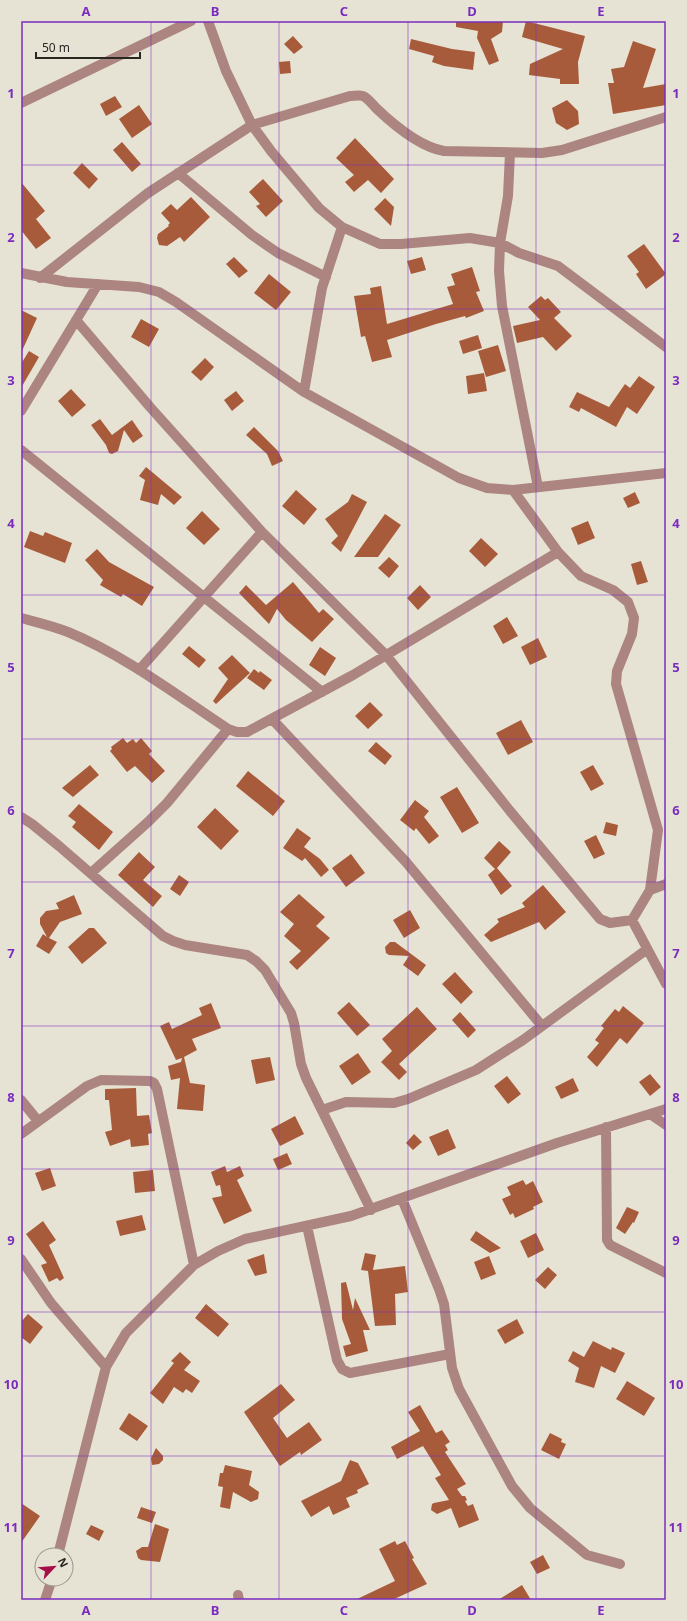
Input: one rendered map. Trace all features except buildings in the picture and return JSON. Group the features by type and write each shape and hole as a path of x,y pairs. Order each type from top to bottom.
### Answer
{"street":[{"path":"21,103 191,21"},
{"path":"208,21 226,71 252,124 270,150 314,202 342,228 380,244 401,244 470,238 500,243 519,253 558,266 666,347"},
{"path":"40,278 148,193 252,124 350,96 361,96 368,100 377,109 420,143 432,149 444,151 510,154 542,153 562,150 666,117"},
{"path":"510,154 508,196 500,243 499,271 502,306 538,487"},
{"path":"178,173 252,235 278,253 326,277"},
{"path":"304,392 322,288 342,228"},
{"path":"21,273 40,278 139,287 159,292 176,302 304,392 459,478 487,488 513,490 666,473"},
{"path":"21,411 98,284"},
{"path":"76,320 150,407 262,532 386,655 510,811 600,919 610,923 632,920"},
{"path":"21,450 202,598 322,692"},
{"path":"513,490 558,552 581,576 613,590 628,602 634,618 632,634 617,671 616,684 658,830 650,890 632,920"},
{"path":"139,670 262,532"},
{"path":"21,618 67,632 139,670 228,729 237,732 247,732 322,692 386,655 558,552"},
{"path":"272,719 406,862 542,1026"},
{"path":"91,873 162,808 228,729"},
{"path":"21,817 32,824 91,873 163,936 185,945 247,956 256,961 265,970 291,1013 301,1064 371,1210"},
{"path":"650,890 666,884"},
{"path":"632,920 646,950 666,984"},
{"path":"322,1110 346,1102 394,1103 408,1099 476,1070 542,1026 646,950"},
{"path":"21,1134 87,1086 101,1080 150,1080 154,1083 157,1089 194,1266"},
{"path":"21,1100 38,1122"},
{"path":"60,1547 106,1367 126,1333 194,1266 218,1251 245,1239 307,1226 371,1210 606,1126 666,1109"},
{"path":"650,1114 666,1125"},
{"path":"606,1126 606,1234 610,1245 666,1274"},
{"path":"402,1199 444,1304 452,1368 459,1389 512,1486 530,1508 587,1555 620,1564"},
{"path":"307,1226 337,1360 342,1369 350,1373 450,1354"},
{"path":"21,1259 51,1303 106,1367"},
{"path":"45,1600 49,1587"}]}
